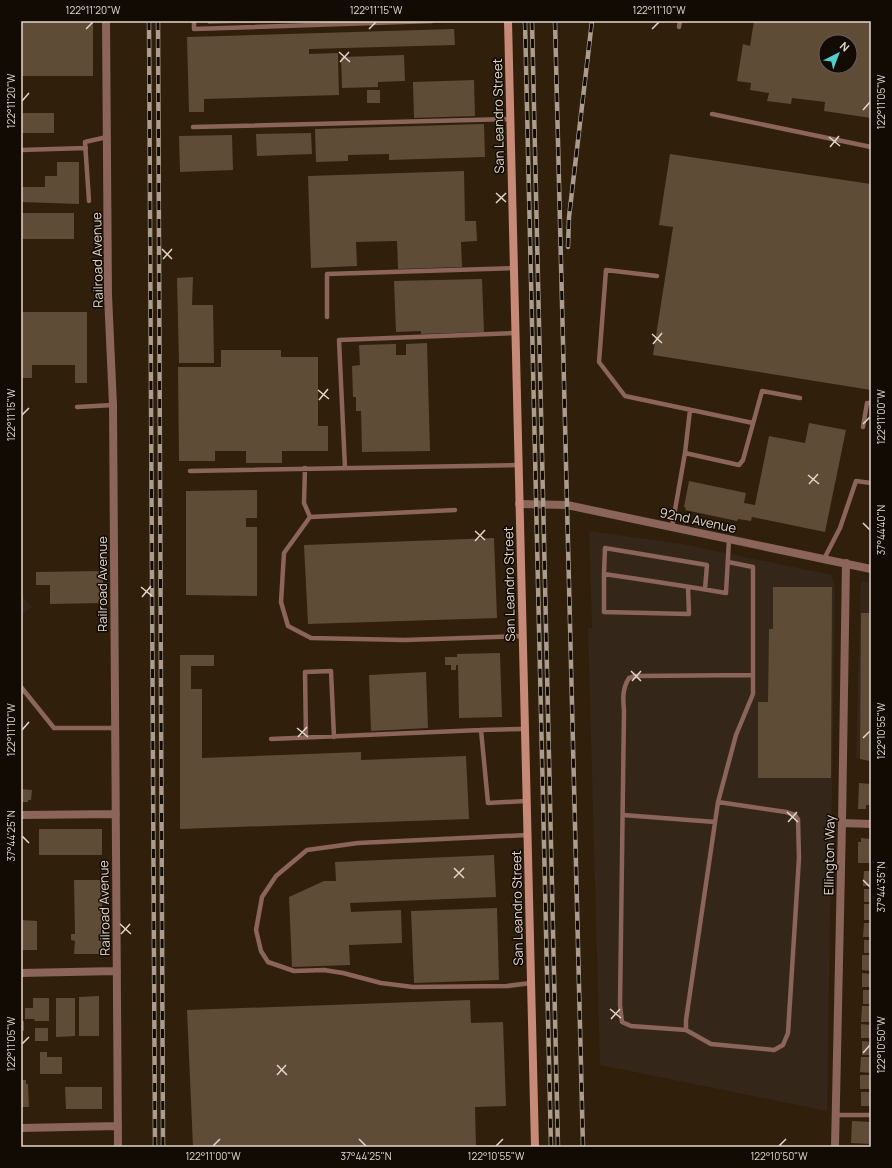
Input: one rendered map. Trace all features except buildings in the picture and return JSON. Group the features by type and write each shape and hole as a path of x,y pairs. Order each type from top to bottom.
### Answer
{"main road":[{"name":"San Leandro Street","path":"508,21 535,1147"}],"street":[{"name":"Railroad Avenue","path":"106,21 108,295 113,405 118,1147"},
{"name":"92nd Avenue","path":"519,504 568,505 871,569"},
{"name":"Ellington Way","path":"835,1147 846,563"},
{"path":"21,815 116,814"},
{"path":"842,824 871,824"},
{"path":"21,973 117,971"},
{"path":"21,1128 118,1126"}],"lane":[{"path":"194,21 194,29 432,21"},
{"path":"679,27 680,21"},
{"path":"712,114 871,147"},
{"path":"192,127 510,119"},
{"path":"89,201 86,142 107,137"},
{"path":"21,150 86,148"},
{"path":"327,317 327,274 514,268"},
{"path":"657,276 606,270 599,362 625,396 753,424"},
{"path":"98,301 108,295"},
{"path":"345,468 339,340 515,333"},
{"path":"685,454 739,464 743,460 762,391 800,398"},
{"path":"863,427 867,403 871,403"},
{"path":"76,407 113,405"},
{"path":"672,527 685,454 690,410"},
{"path":"190,471 519,465"},
{"path":"305,468 304,503 310,516"},
{"path":"824,559 840,528 856,481 871,483"},
{"path":"310,516 455,510"},
{"path":"310,516 284,553 281,602 288,626 311,638 404,640 522,636"},
{"path":"604,574 726,592 730,539"},
{"path":"688,587 689,614 604,612 605,548 707,564 705,589"},
{"path":"686,1030 686,1020 718,802 736,735 753,694 753,566 728,562"},
{"path":"306,737 305,672 332,671 334,736"},
{"path":"718,802 786,812 795,815 798,819 799,858 788,1033 783,1045 774,1050 711,1044 686,1030 631,1026 622,1022 620,1005 624,711 622,695 626,683 629,678 636,676 753,675"},
{"path":"21,687 54,728 115,728"},
{"path":"271,739 524,729"},
{"path":"481,730 488,803 526,801"},
{"path":"623,815 715,822"},
{"path":"527,835 358,843 307,850 276,876 262,897 256,930 261,951 268,962 294,971 324,970 381,983 412,987 507,986 531,983"},
{"path":"836,1115 871,1115"}],"shaded area":[{"path":"589,531 682,544 832,575 835,591 827,1111 600,1065 588,628 592,628"},
{"path":"861,581 871,583 871,762 856,758"},
{"path":"21,595 32,607 21,615"}],"railway":[{"path":"149,21 155,1147"},
{"path":"158,21 163,1147"},
{"path":"525,21 551,1147"},
{"path":"532,21 558,1147"},
{"path":"555,21 583,1147"},
{"path":"568,247 569,217 592,21"}]}
